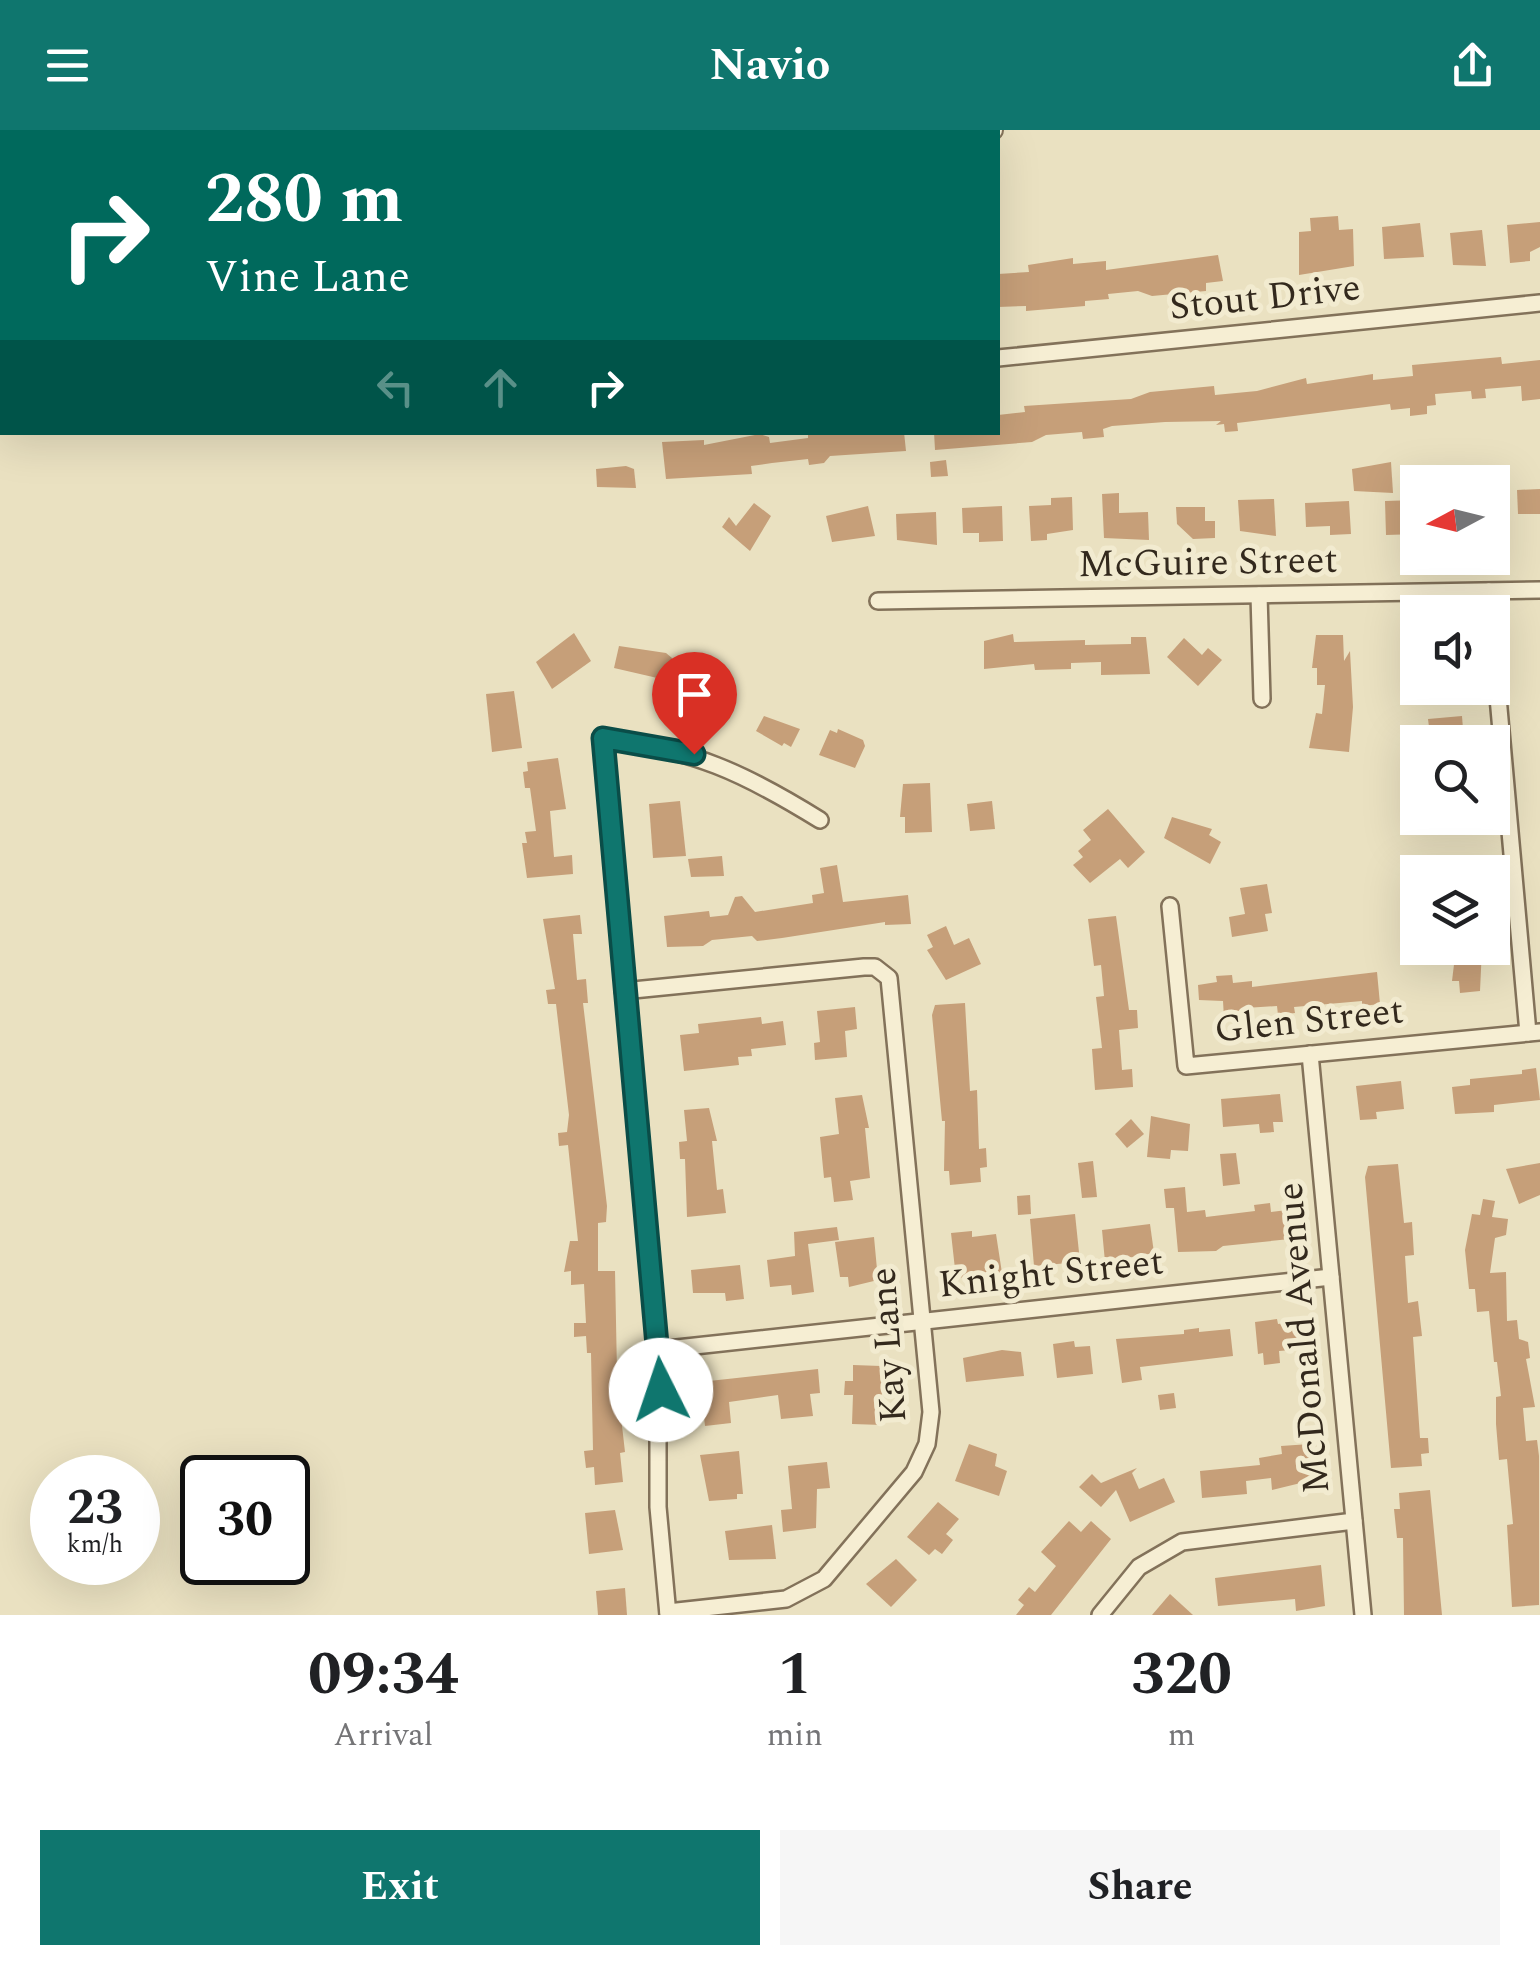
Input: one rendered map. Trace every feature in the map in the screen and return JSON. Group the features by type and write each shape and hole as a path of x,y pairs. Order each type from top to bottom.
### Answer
{"street":[{"name":"Stout Drive","path":"1000,358 1540,302"},
{"name":"McGuire Street","path":"878,600 1540,590"},
{"path":"1489,591 1489,595"},
{"path":"1260,595 1262,699"},
{"path":"1500,705 1534,1032"},
{"path":"668,1614 657,1494 658,1350 603,738 664,747 723,764 820,820"},
{"name":"Glen Street","path":"1170,906 1186,1066 1534,1032"},
{"name":"Kay Lane","path":"624,991 864,966 884,972 892,988 931,1412 927,1444 914,1472 824,1579 786,1600 668,1614"},
{"name":"McDonald Avenue","path":"1310,1054 1363,1615"},
{"name":"Knight Street","path":"658,1350 1331,1277"},
{"path":"1100,1615 1139,1568 1182,1542 1354,1521"}],"building":[{"path":"1338,216 1339,230 1353,229 1354,266 1299,275 1299,232 1311,231 1310,218"},
{"path":"1540,222 1540,247 1530,252 1530,261 1510,263 1507,225"},
{"path":"1420,223 1424,257 1384,259 1382,227"},
{"path":"1482,230 1486,266 1453,265 1450,233"},
{"path":"1218,255 1223,281 1206,283 1206,291 1152,296 1138,291 1108,294 1109,299 1085,301 1085,306 1026,311 1026,306 1000,307 1000,274 1029,272 1028,265 1073,258 1073,264 1106,261 1106,270"},
{"path":"1501,357 1502,364 1540,360 1540,399 1522,401 1521,386 1485,389 1486,398 1472,399 1471,391 1435,394 1436,405 1427,406 1427,414 1410,416 1410,408 1391,410 1390,404 1237,423 1238,431 1225,432 1224,424 1216,425 1221,421 1165,422 1112,426 1103,429 1104,437 1083,439 1082,432 1046,435 1032,442 935,450 934,435 1000,435 1000,415 1025,412 1024,406 1131,399 1150,392 1214,386 1215,395 1257,391 1306,378 1307,384 1373,374 1373,380 1413,376 1412,365"},
{"path":"755,435 769,437 770,443 904,435 906,451 830,456 824,463 809,465 808,459 751,466 752,474 666,479 662,442 704,440 704,445"},
{"path":"946,460 948,476 931,477 930,462"},
{"path":"1391,462 1393,493 1354,491 1352,469"},
{"path":"596,469 634,469 636,488 597,487"},
{"path":"1540,489 1540,514 1518,514 1517,490"},
{"path":"1119,493 1119,513 1148,512 1149,540 1104,538 1102,494"},
{"path":"1072,497 1073,530 1047,534 1047,540 1031,541 1029,506 1051,505 1051,498"},
{"path":"1274,499 1276,536 1240,531 1238,500"},
{"path":"1349,501 1351,534 1330,535 1330,526 1306,527 1305,503"},
{"path":"1385,501 1400,501 1400,535 1386,535"},
{"path":"754,503 771,516 750,551 722,527 729,517 736,526"},
{"path":"868,506 875,536 832,542 826,516"},
{"path":"1002,506 1003,541 979,542 979,533 963,533 962,508"},
{"path":"1176,507 1205,507 1205,521 1215,521 1215,538 1193,539 1177,524"},
{"path":"936,512 937,545 897,540 896,514"},
{"path":"574,633 591,661 552,689 536,662"},
{"path":"1013,634 1014,642 1085,640 1085,645 1131,644 1131,637 1146,637 1150,674 1101,675 1101,662 1071,663 1071,669 1035,670 1034,664 984,669 984,641"},
{"path":"1316,635 1343,635 1344,661 1350,651 1353,707 1349,752 1309,748 1316,713 1322,714 1325,685 1317,685 1317,668 1312,668"},
{"path":"1184,638 1202,655 1208,648 1222,660 1198,686 1167,657"},
{"path":"619,646 666,653 672,658 666,680 614,668"},
{"path":"688,678 733,690 725,717 680,707"},
{"path":"514,691 522,748 492,752 486,694"},
{"path":"764,716 800,729 791,747 756,731"},
{"path":"1462,716 1463,725 1429,725 1428,719"},
{"path":"838,729 863,740 865,746 855,768 819,755 830,730 837,733"},
{"path":"558,758 566,809 550,811 554,857 572,855 573,874 527,878 522,843 527,843 525,832 536,831 530,788 525,788 523,772 528,771 527,762"},
{"path":"930,783 932,832 905,833 905,817 900,817 903,784"},
{"path":"680,801 686,856 653,858 649,804"},
{"path":"992,801 995,829 970,831 967,804"},
{"path":"1108,809 1145,852 1128,868 1120,859 1090,883 1073,865 1083,857 1078,851 1091,840 1083,830"},
{"path":"1172,817 1212,829 1209,835 1221,842 1210,864 1164,838"},
{"path":"722,856 724,876 691,877 688,859"},
{"path":"837,865 843,902 908,895 911,924 885,922 757,941 752,936 712,940 703,946 667,947 664,916 709,911 710,917 728,915 735,897 742,896 755,912 813,903 812,895 824,893 820,868"},
{"path":"1267,884 1272,913 1265,914 1268,931 1232,937 1229,917 1245,914 1240,888"},
{"path":"580,915 582,934 573,934 577,980 586,979 588,1003 583,1003 607,1206 606,1222 598,1223 598,1271 615,1271 617,1372 622,1372 623,1391 618,1391 625,1452 620,1453 623,1482 595,1485 594,1467 586,1468 584,1451 593,1450 591,1353 587,1353 586,1336 574,1337 574,1323 586,1323 584,1284 571,1285 571,1271 564,1272 570,1241 578,1241 568,1145 559,1146 558,1133 567,1132 569,1115 556,1004 548,1004 546,990 555,989 543,919"},
{"path":"1116,916 1129,1010 1137,1010 1138,1028 1119,1030 1122,1070 1132,1069 1133,1087 1095,1090 1092,1049 1102,1048 1096,997 1104,996 1101,965 1094,966 1088,919"},
{"path":"946,926 954,945 969,938 981,964 946,980 927,950 933,947 927,935"},
{"path":"1454,965 1481,965 1480,991 1460,993 1459,981 1452,981"},
{"path":"1377,972 1380,1004 1362,1006 1362,1001 1294,1007 1295,1013 1278,1015 1277,1006 1245,1008 1246,1016 1224,1018 1223,1001 1199,1000 1198,985 1217,982 1216,976 1232,975 1233,983 1252,981 1252,987"},
{"path":"965,1003 970,1091 977,1090 979,1149 986,1148 987,1167 980,1168 981,1182 950,1185 949,1171 944,1171 945,1121 932,1015 935,1005"},
{"path":"855,1007 857,1029 845,1031 847,1057 815,1060 814,1043 820,1042 817,1011"},
{"path":"761,1017 762,1024 783,1021 786,1045 751,1049 752,1056 738,1057 739,1065 684,1071 680,1035 699,1033 698,1024"},
{"path":"1536,1068 1540,1100 1494,1105 1494,1112 1455,1114 1452,1087 1470,1085 1470,1079 1522,1074 1522,1070"},
{"path":"1401,1081 1404,1109 1376,1112 1377,1119 1360,1120 1356,1086"},
{"path":"1280,1094 1283,1122 1273,1122 1274,1132 1260,1133 1259,1124 1223,1127 1221,1099"},
{"path":"862,1095 869,1128 865,1128 870,1178 850,1181 853,1200 834,1202 831,1177 824,1178 820,1137 839,1134 835,1098"},
{"path":"709,1108 717,1141 712,1141 717,1190 723,1189 726,1213 687,1217 685,1159 680,1159 679,1142 687,1141 684,1110"},
{"path":"1151,1116 1190,1124 1188,1151 1171,1150 1170,1159 1147,1157"},
{"path":"1131,1119 1144,1134 1127,1148 1115,1134"},
{"path":"1236,1153 1240,1184 1223,1186 1220,1154"},
{"path":"1093,1161 1097,1197 1082,1198 1078,1163"},
{"path":"1540,1163 1540,1195 1519,1204 1506,1169"},
{"path":"1398,1164 1404,1223 1412,1222 1414,1255 1405,1256 1408,1303 1418,1301 1422,1336 1413,1337 1420,1438 1428,1438 1429,1453 1421,1454 1422,1466 1391,1468 1365,1177 1368,1166"},
{"path":"1185,1187 1187,1212 1205,1210 1206,1217 1255,1211 1254,1205 1270,1203 1271,1212 1287,1210 1290,1239 1223,1246 1216,1251 1178,1252 1174,1208 1166,1208 1164,1189"},
{"path":"1030,1195 1031,1214 1018,1215 1017,1196"},
{"path":"1483,1199 1495,1201 1492,1217 1508,1219 1506,1235 1495,1238 1490,1273 1506,1272 1507,1321 1517,1320 1519,1339 1528,1342 1530,1358 1526,1359 1535,1407 1523,1408 1526,1441 1537,1440 1539,1456 1539,1605 1512,1607 1507,1525 1513,1524 1507,1459 1499,1460 1496,1397 1501,1396 1497,1362 1489,1311 1477,1312 1475,1289 1469,1289 1465,1250 1472,1214 1480,1215"},
{"path":"1075,1214 1080,1262 1034,1266 1030,1219"},
{"path":"1150,1224 1154,1253 1105,1262 1102,1230"},
{"path":"837,1227 839,1240 808,1244 814,1292 792,1295 791,1285 770,1287 767,1260 795,1256 794,1232"},
{"path":"972,1231 972,1237 996,1234 1002,1273 956,1278 951,1233"},
{"path":"874,1237 878,1280 849,1287 848,1277 840,1277 835,1242"},
{"path":"740,1265 744,1299 726,1301 725,1293 693,1293 691,1270"},
{"path":"1277,1319 1278,1324 1301,1321 1304,1349 1279,1351 1280,1363 1264,1365 1263,1353 1258,1354 1255,1322"},
{"path":"1199,1328 1199,1332 1230,1329 1233,1356 1140,1367 1142,1380 1122,1383 1116,1339 1184,1334 1184,1330"},
{"path":"1074,1341 1075,1347 1090,1346 1093,1374 1057,1378 1053,1344"},
{"path":"1002,1350 1021,1352 1024,1376 966,1382 963,1358"},
{"path":"853,1365 881,1366 883,1425 852,1424 853,1395 844,1395 845,1381 853,1381"},
{"path":"818,1369 820,1393 810,1394 813,1416 781,1419 778,1395 729,1402 731,1423 705,1426 700,1382"},
{"path":"1174,1393 1176,1408 1160,1410 1158,1395"},
{"path":"969,1444 997,1454 995,1466 1007,1471 999,1496 955,1481"},
{"path":"1310,1444 1313,1480 1272,1490 1271,1478 1246,1481 1247,1494 1202,1498 1200,1471 1260,1465 1259,1458 1282,1454 1281,1446"},
{"path":"739,1451 743,1494 737,1494 737,1499 709,1501 700,1455"},
{"path":"827,1462 830,1488 817,1489 816,1528 783,1532 781,1510 792,1509 788,1466"},
{"path":"1137,1468 1132,1473 1139,1489 1164,1478 1175,1502 1130,1522 1116,1490 1101,1507 1079,1487 1092,1474 1101,1483"},
{"path":"1430,1490 1442,1615 1404,1615 1403,1538 1397,1538 1394,1509 1400,1509 1399,1493"},
{"path":"938,1502 959,1519 946,1534 953,1540 942,1554 935,1549 929,1555 907,1537"},
{"path":"615,1510 623,1550 589,1554 585,1513"},
{"path":"1069,1521 1081,1532 1091,1521 1111,1539 1051,1615 1016,1615 1024,1605 1018,1600 1029,1587 1035,1592 1056,1566 1041,1552"},
{"path":"772,1525 776,1559 729,1560 725,1531"},
{"path":"896,1559 917,1580 891,1607 866,1584"},
{"path":"1321,1565 1325,1606 1296,1611 1295,1599 1218,1606 1215,1578"},
{"path":"625,1588 627,1615 598,1615 596,1591"},
{"path":"1170,1594 1193,1615 1152,1615"}],"route":[{"path":"661,1390 603,738 694,754"}]}
